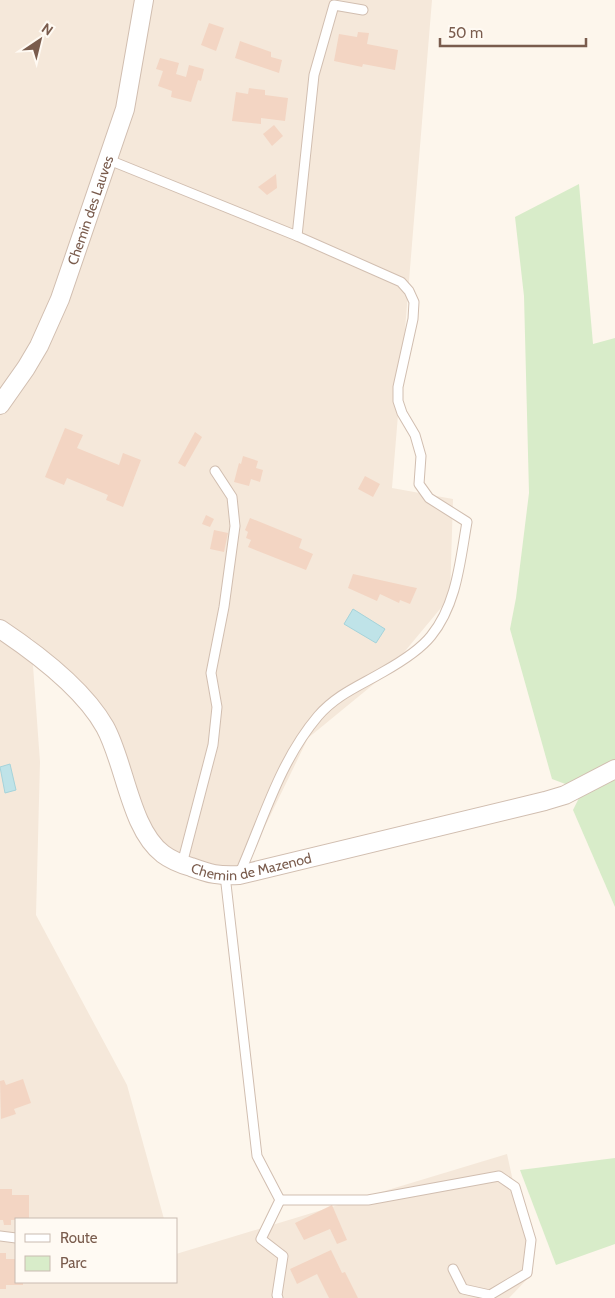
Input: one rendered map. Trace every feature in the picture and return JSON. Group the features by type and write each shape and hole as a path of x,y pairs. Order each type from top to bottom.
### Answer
{"street":[{"name":"Chemin des Lauves","path":"0,405 40,346 60,299 125,110 144,0"},
{"name":"Chemin de Mazenod","path":"0,629 48,664 82,696 105,727 119,761 137,816 150,839 163,853 182,864 219,876 232,875 545,801 565,795 615,769"}],"lane":[{"path":"297,236 314,75 334,5 363,10"},
{"path":"109,160 297,236 401,282 409,291 414,302 413,320 398,387 398,401 402,413 415,435 421,456 419,484 429,498 467,522 454,591 447,610 431,636 404,660 335,698 317,717 286,764 232,875 257,1156 280,1200"},
{"path":"182,864 213,745 217,707 211,673 224,607 235,526 232,497 215,471"},
{"path":"280,1200 368,1200 499,1176 515,1187 531,1240 527,1274 490,1295 463,1288 454,1269"},
{"path":"278,1298 283,1256 261,1239 280,1200"},
{"path":"0,1236 15,1238"}],"shaded area":[{"path":"0,0 432,0 392,488 453,499 450,597 386,674 308,738 237,884 162,857 112,722 31,638 40,762 36,915 127,1085 164,1218 15,1218 15,1283 178,1283 178,1253 507,1154 533,1273 509,1298 0,1298"}],"green space":[{"path":"579,184 593,344 615,338 615,763 568,785 552,779 510,629 516,598 529,493 524,296 515,217"},
{"path":"615,773 615,907 573,810 585,786"},
{"path":"615,1158 615,1244 556,1265 520,1170"}],"water":[{"path":"353,609 385,629 376,643 344,624"},
{"path":"10,764 16,790 5,793 0,767"}],"building":[{"path":"209,23 224,28 216,51 201,45"},
{"path":"358,32 369,33 367,44 398,50 395,70 363,64 362,67 334,61 339,34 357,37"},
{"path":"240,41 271,52 271,57 282,60 279,73 235,58"},
{"path":"160,58 179,63 176,74 186,77 189,65 204,69 201,81 198,80 191,102 171,97 172,91 158,86 163,71 156,69"},
{"path":"249,88 265,90 265,95 288,98 285,121 261,118 261,124 232,121 236,92 248,94"},
{"path":"274,125 283,136 272,146 263,134"},
{"path":"276,174 277,188 267,195 258,187"},
{"path":"65,428 83,435 77,448 119,465 123,453 141,460 123,507 106,500 108,495 67,478 64,485 45,477"},
{"path":"195,432 202,437 185,467 178,463"},
{"path":"243,456 258,461 256,468 263,470 260,482 251,479 249,486 234,482"},
{"path":"365,476 380,484 373,497 358,489"},
{"path":"206,515 214,519 210,527 202,524"},
{"path":"250,518 302,539 299,548 313,554 306,570 248,547 251,540 246,538 248,532 245,530"},
{"path":"214,530 228,533 224,552 210,549"},
{"path":"353,574 417,588 410,604 400,600 399,603 380,594 377,601 348,588"},
{"path":"23,1079 31,1103 14,1109 16,1114 1,1119 0,1081 4,1080 6,1085"},
{"path":"0,1189 12,1189 12,1195 29,1195 29,1218 15,1218 15,1220 11,1220 11,1225 4,1225 3,1220 0,1220"},
{"path":"332,1205 347,1240 337,1244 330,1229 304,1240 295,1223"},
{"path":"331,1250 342,1273 345,1272 358,1298 329,1298 317,1274 297,1284 290,1269"},
{"path":"0,1253 6,1253 6,1259 15,1259 15,1283 23,1283 23,1285 6,1285 6,1289 0,1289"}]}
